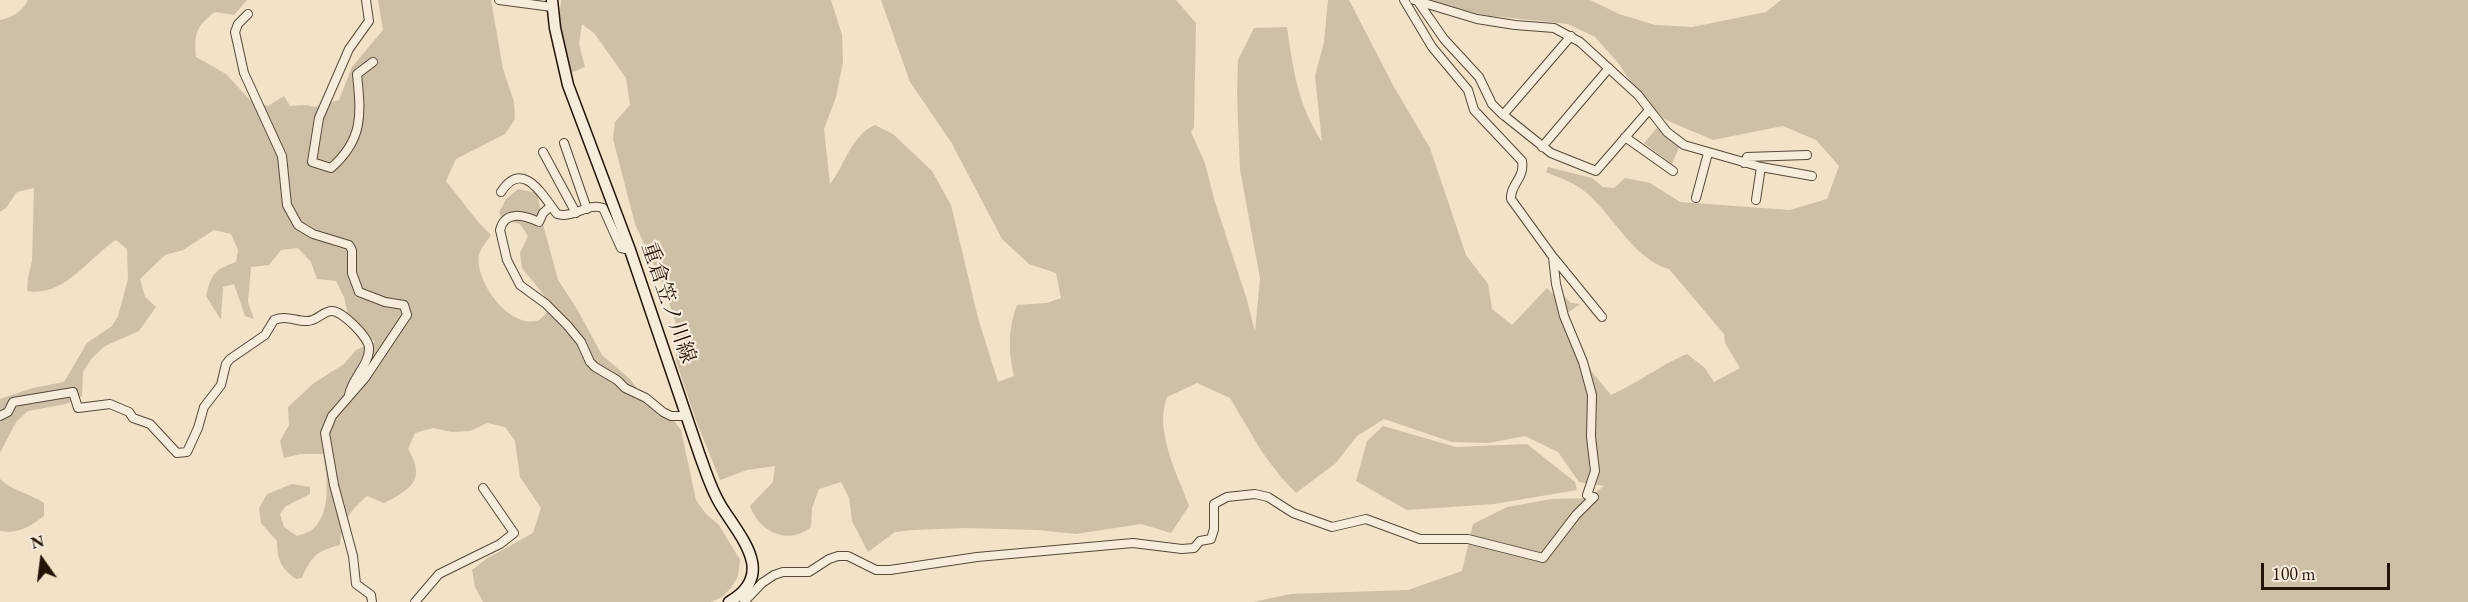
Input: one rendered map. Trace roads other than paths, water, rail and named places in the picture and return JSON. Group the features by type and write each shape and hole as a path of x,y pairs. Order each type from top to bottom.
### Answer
{"main road":[{"name":"重倉笠ノ川線","path":"552,4 568,85 630,250 712,490 748,548 753,562 752,578 747,587 741,595 729,602"}],"street":[{"path":"366,0 369,21 349,49 319,118 312,162 331,168 343,158 360,124 357,75 373,62"},
{"path":"499,0 552,4"},
{"path":"1404,0 1432,47 1468,90 1474,110 1522,161 1522,175 1512,190 1511,199 1553,257 1602,317"},
{"path":"1417,2 1477,19 1515,25 1554,27 1580,42 1638,95 1667,132 1684,145 1761,167 1812,177"},
{"path":"1417,2 1444,39 1479,76 1492,104 1542,147 1560,157 1596,171 1649,110"},
{"path":"248,14 238,24 235,32 244,73 282,156 287,205 298,225 313,234 349,245 352,249 352,273 359,292 385,302 404,305 407,315 365,378 332,416 325,433 356,584 370,595 372,602"},
{"path":"1503,115 1571,36"},
{"path":"1542,147 1609,69"},
{"path":"1625,138 1673,171"},
{"path":"564,143 587,209"},
{"path":"543,152 576,213"},
{"path":"1696,198 1708,153"},
{"path":"1744,162 1747,157 1807,155"},
{"path":"1756,200 1761,167"},
{"path":"501,192 505,184 523,178 535,184 557,214 563,216 598,206 603,208 621,248 630,250"},
{"path":"551,206 543,213 539,222 517,214 507,218 501,225 501,238 507,260 520,285 546,304 567,324 581,342 595,368 617,380 625,388 646,398 663,412 672,416 686,416"},
{"path":"744,602 762,583 774,575 783,572 809,572 838,556 848,556 876,570 890,570 977,557 1133,543 1182,549 1194,548 1200,541 1211,539 1214,529 1214,504 1227,497 1255,494 1268,497 1293,513 1332,527 1366,519 1420,539 1468,539 1543,558 1576,515 1594,497 1587,495 1595,471 1591,437 1592,395 1583,362 1564,316 1556,284 1553,257"},
{"path":"0,416 8,412 13,402 73,392 78,408 110,404 129,412 133,418 150,424 177,453 187,452 198,428 204,407 221,386 224,369 230,358 265,335 272,322 278,318 310,321 326,312 333,311 340,313 366,336 369,342 370,350 351,384 349,396"},
{"path":"416,602 439,574 500,544 514,533 483,488"}]}
